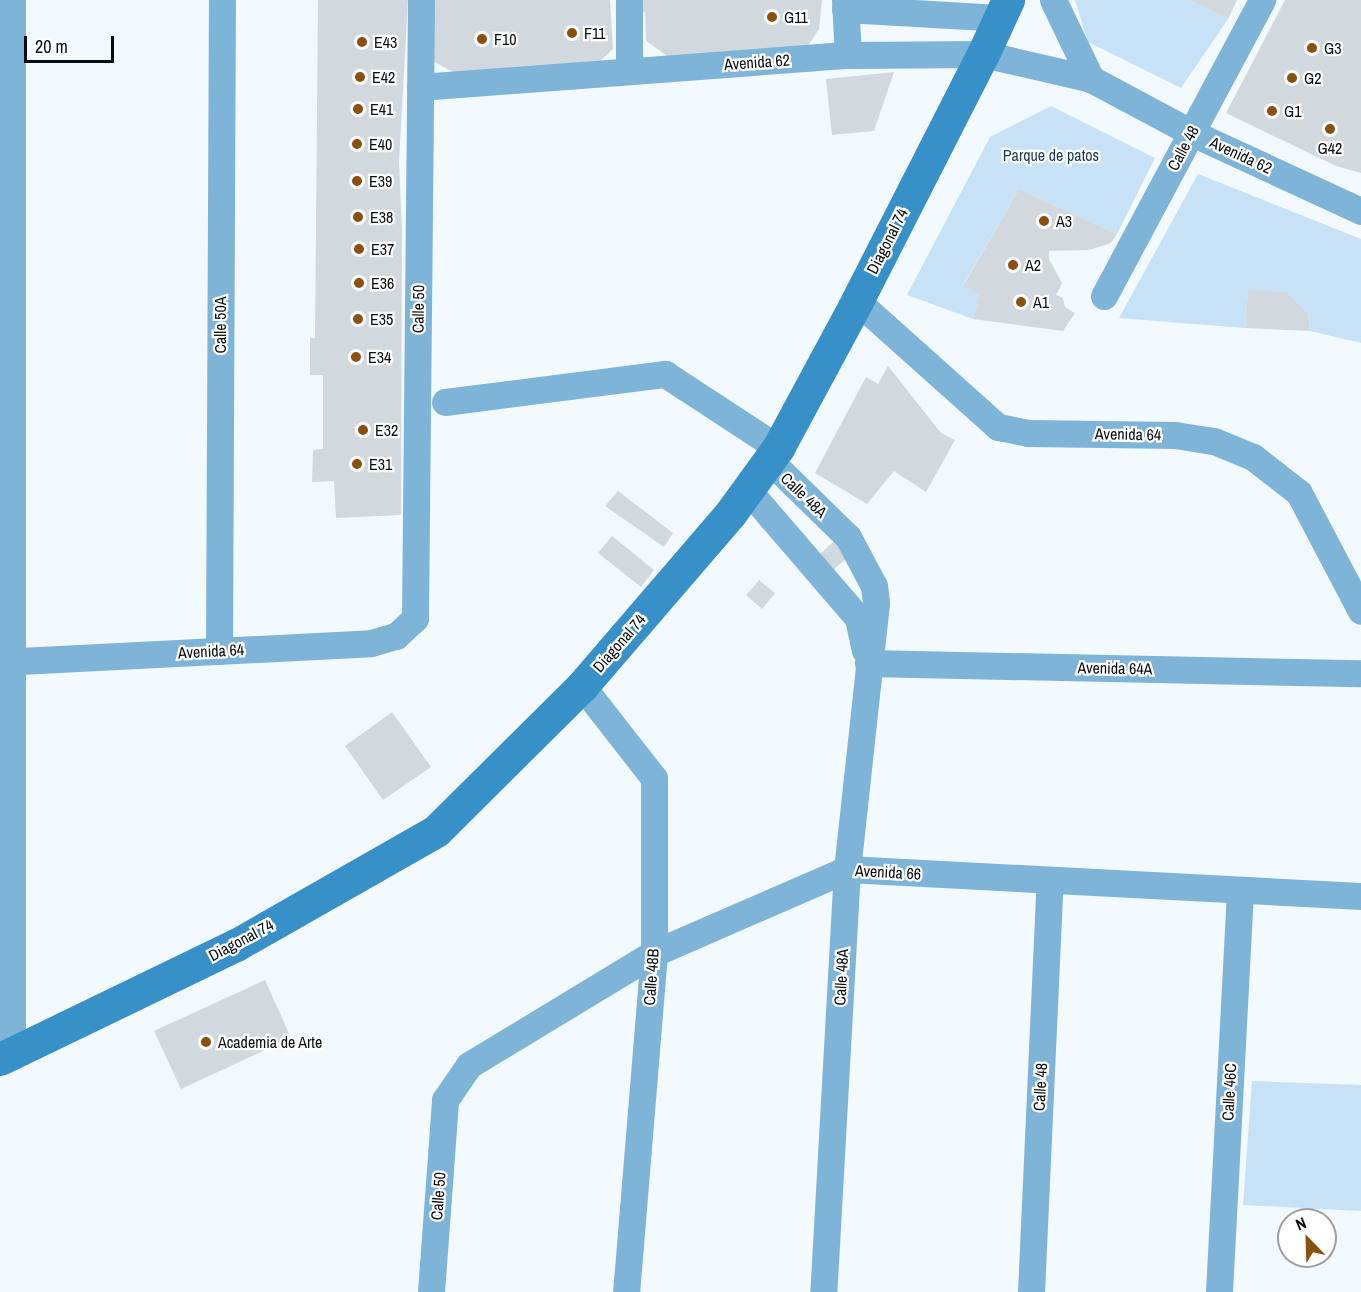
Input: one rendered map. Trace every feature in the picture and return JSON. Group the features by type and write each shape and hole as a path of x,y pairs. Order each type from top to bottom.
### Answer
{"street":[{"path":"6,1056 6,121 12,0"},
{"name":"Calle 50A","path":"219,651 222,0"},
{"name":"Calle 50","path":"415,618 421,0"},
{"path":"629,0 629,71"},
{"path":"1053,0 1091,79"},
{"name":"Calle 48","path":"1104,296 1262,0"},
{"path":"848,55 845,4 1004,9"},
{"name":"Diagonal 74","path":"6,1056 236,945 436,831 582,686 730,514 773,454 857,301 1004,9"},
{"name":"Avenida 62","path":"420,87 848,55 983,54 1091,79 1192,133 1361,211"},
{"name":"Avenida 64","path":"857,301 998,427 1028,433 1176,435 1214,441 1252,457 1299,493 1361,611"},
{"name":"Calle 48A","path":"445,402 665,374 773,454 848,537 874,586 876,603 847,869 824,1292"},
{"name":"Calle 48A","path":"747,489 858,618 868,663"},
{"name":"Avenida 64","path":"6,662 371,643 396,636 415,618"},
{"name":"Avenida 64A","path":"868,663 1361,673"},
{"name":"Calle 48B","path":"582,686 654,778 654,953 626,1292"},
{"name":"Avenida 66","path":"445,1100 469,1065 654,953 847,869 1361,896"},
{"name":"Calle 48","path":"1031,1292 1050,881"},
{"name":"Calle 46C","path":"1219,1292 1240,891"},
{"name":"Calle 50","path":"431,1292 445,1100"}],"green space":[{"path":"1075,0 1189,0 1228,19 1181,88 1088,42"},
{"name":"Parque de patos","path":"1051,106 1155,158 1117,234 1019,189 963,285 979,295 973,319 907,295 990,137"},
{"path":"1198,174 1361,239 1361,343 1310,331 1308,313 1287,292 1248,291 1245,328 1119,318"},
{"path":"1252,1081 1361,1085 1361,1211 1243,1205"}],"building":[{"path":"318,0 408,0 399,162 402,231 401,515 336,518 334,481 312,482 313,450 323,449 323,375 310,375 310,338 315,338"},
{"path":"433,0 610,0 613,49 595,66 455,73 431,60"},
{"path":"640,0 822,0 819,29 806,49 670,58 646,41 645,12 639,13"},
{"path":"1189,0 1237,0 1228,19"},
{"path":"1285,0 1361,0 1361,173 1336,166 1226,113"},
{"path":"894,72 874,131 832,135 826,79"},
{"path":"1019,189 1117,234 1111,243 1089,250 1049,251 1049,259 1062,283 1056,295 1063,298 1065,307 1075,313 1063,331 973,319 979,295 963,286"},
{"path":"1248,290 1287,292 1308,313 1310,331 1245,328"},
{"path":"888,366 941,433 955,440 926,492 894,471 867,504 815,473 866,377 878,384"},
{"path":"618,491 673,533 664,547 605,506"},
{"path":"612,536 654,570 641,587 598,553"},
{"path":"834,541 848,557 832,571 818,556"},
{"path":"759,580 775,593 762,609 746,595"},
{"path":"392,712 431,767 383,800 345,746"},
{"name":"Academia de Arte","path":"265,980 291,1038 181,1089 154,1031"}],"place":[{"name":"G11","path":"772,17"},
{"name":"F11","path":"572,33"},
{"name":"F10","path":"482,39"},
{"name":"E43","path":"362,42"},
{"name":"G3","path":"1312,48"},
{"name":"E42","path":"360,77"},
{"name":"G2","path":"1292,78"},
{"name":"E41","path":"358,109"},
{"name":"G1","path":"1272,111"},
{"name":"G42","path":"1330,129"},
{"name":"E40","path":"357,144"},
{"name":"E39","path":"357,181"},
{"name":"E38","path":"358,217"},
{"name":"A3","path":"1044,221"},
{"name":"E37","path":"359,249"},
{"name":"A2","path":"1013,265"},
{"name":"E36","path":"359,283"},
{"name":"A1","path":"1021,302"},
{"name":"E35","path":"358,319"},
{"name":"E34","path":"356,357"},
{"name":"E32","path":"363,430"},
{"name":"E31","path":"357,464"},
{"name":"Academia de Arte","path":"206,1042"}]}
